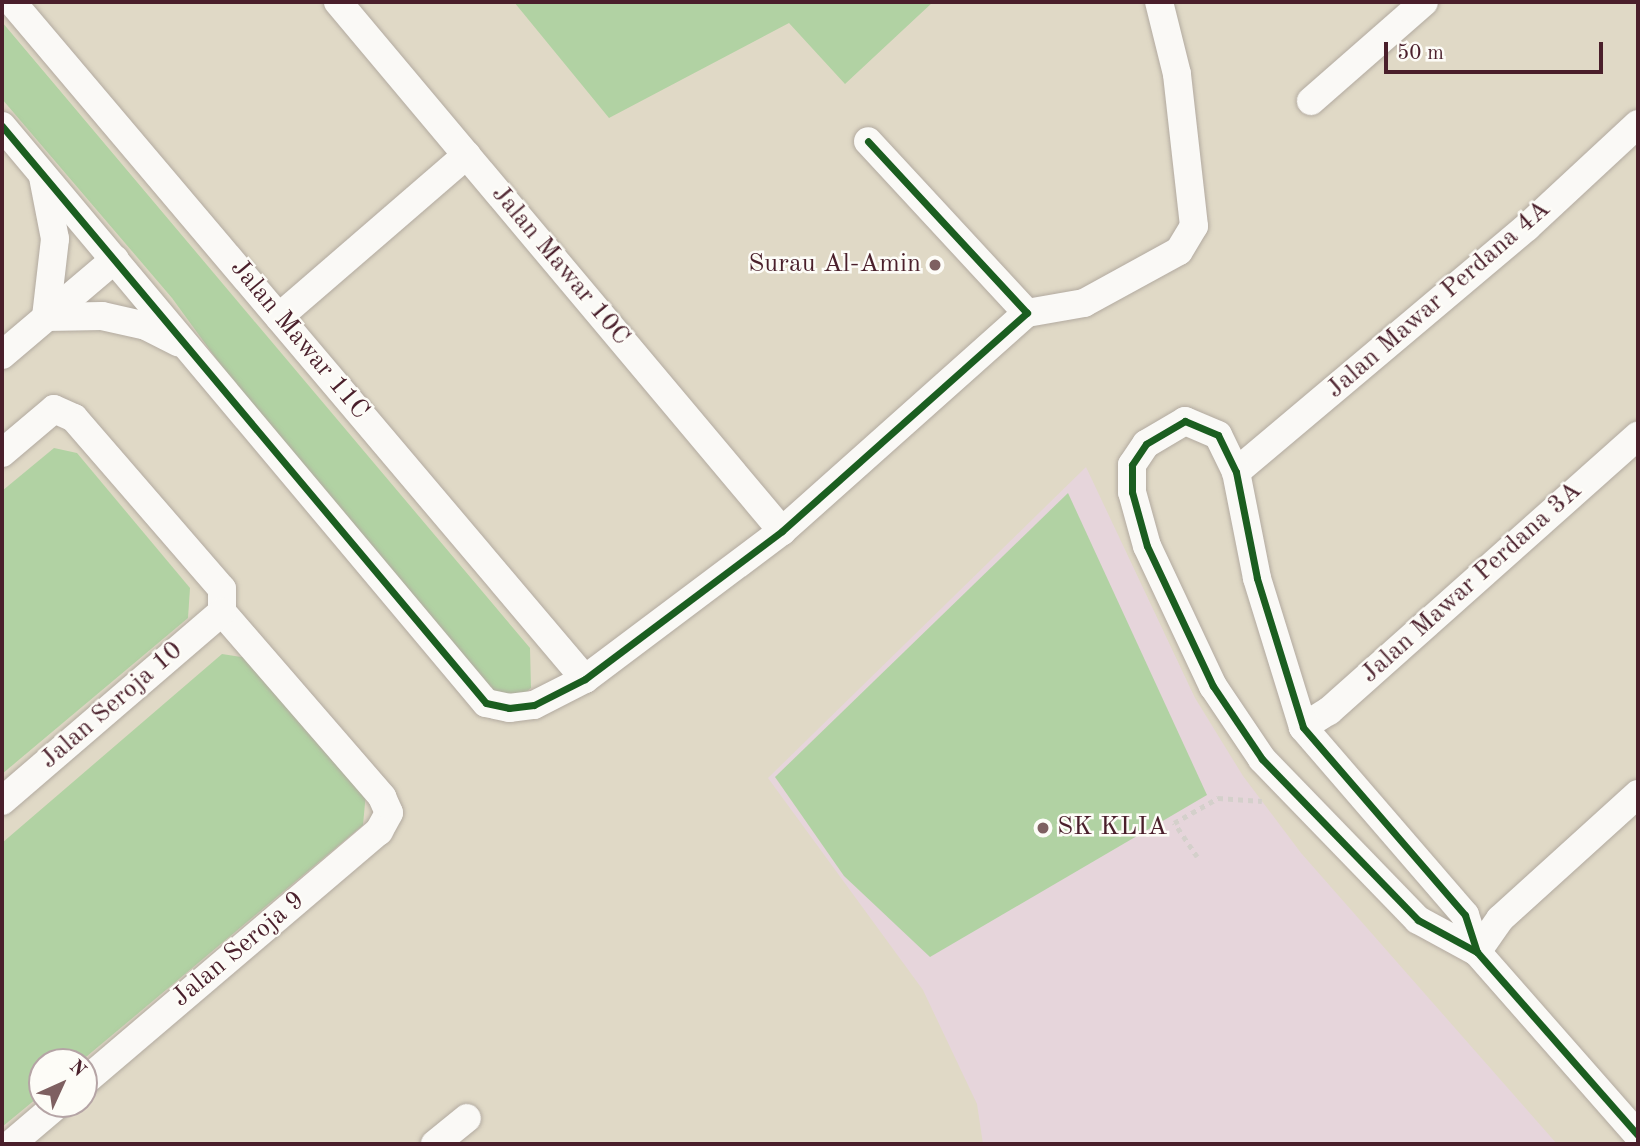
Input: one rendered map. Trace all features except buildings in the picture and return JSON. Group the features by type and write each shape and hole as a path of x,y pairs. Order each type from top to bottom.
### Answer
{"street":[{"name":"Jalan Mawar 11C","path":"12,2 585,679"},
{"name":"Jalan Mawar 10C","path":"338,2 782,531"},
{"path":"2,126 486,703 509,708 534,705 585,679 782,531 1027,313 1084,303 1179,251 1194,226 1177,74 1159,2"},
{"path":"1311,102 1424,2"},
{"name":"Jalan Mawar Perdana 4A","path":"1236,472 1527,228 1638,124"},
{"path":"868,141 1027,313"},
{"path":"279,317 467,155"},
{"path":"43,175 55,239 46,317"},
{"path":"2,355 114,259"},
{"path":"46,317 102,316 146,326 187,346"},
{"path":"2,453 54,409 74,418 222,589 222,611"},
{"path":"1477,952 1465,915 1303,727 1257,578 1236,472 1218,435 1185,421 1146,444 1132,465 1132,492 1147,546 1213,686 1262,759 1418,920 1477,952 1638,1135"},
{"name":"Jalan Mawar Perdana 3A","path":"1303,727 1329,711 1638,436"},
{"name":"Jalan Seroja 10","path":"2,801 222,611"},
{"name":"Jalan Seroja 9","path":"98,1070 379,831 388,813 382,797 222,611"},
{"path":"1477,952 1500,919 1638,794"},
{"path":"11,1144 42,1118"},
{"path":"435,1144 467,1118"}],"path":[{"path":"1197,858 1174,823 1218,799 1261,800 1270,808"}],"shaded area":[{"name":"SK KLIA","path":"1086,467 1195,698 1243,776 1301,853 1557,1144 983,1144 977,1104 923,990 768,778"}],"green space":[{"path":"514,2 933,2 845,84 789,23 609,118"},
{"path":"2,22 530,648 531,688 519,698 502,698 482,682 231,379 172,298 2,99"},
{"path":"54,448 77,453 190,588 188,618 2,774 2,491"},
{"path":"1068,493 1207,795 930,957 844,876 775,777"},
{"path":"222,654 254,659 366,792 363,825 97,1048 28,1048 28,1106 2,1127 2,843"}],"cycle path":[{"path":"2,126 486,703 509,708 534,705 585,679 782,531 1027,313 868,141"},
{"path":"1477,952 1465,915 1303,727 1257,578 1236,472 1218,435 1185,421 1146,444 1132,465 1132,492 1147,546 1213,686 1262,759 1418,920 1477,952 1638,1135"}],"place":[{"name":"Surau Al-Amin","path":"935,265"},
{"name":"SK KLIA","path":"1043,828"}]}
